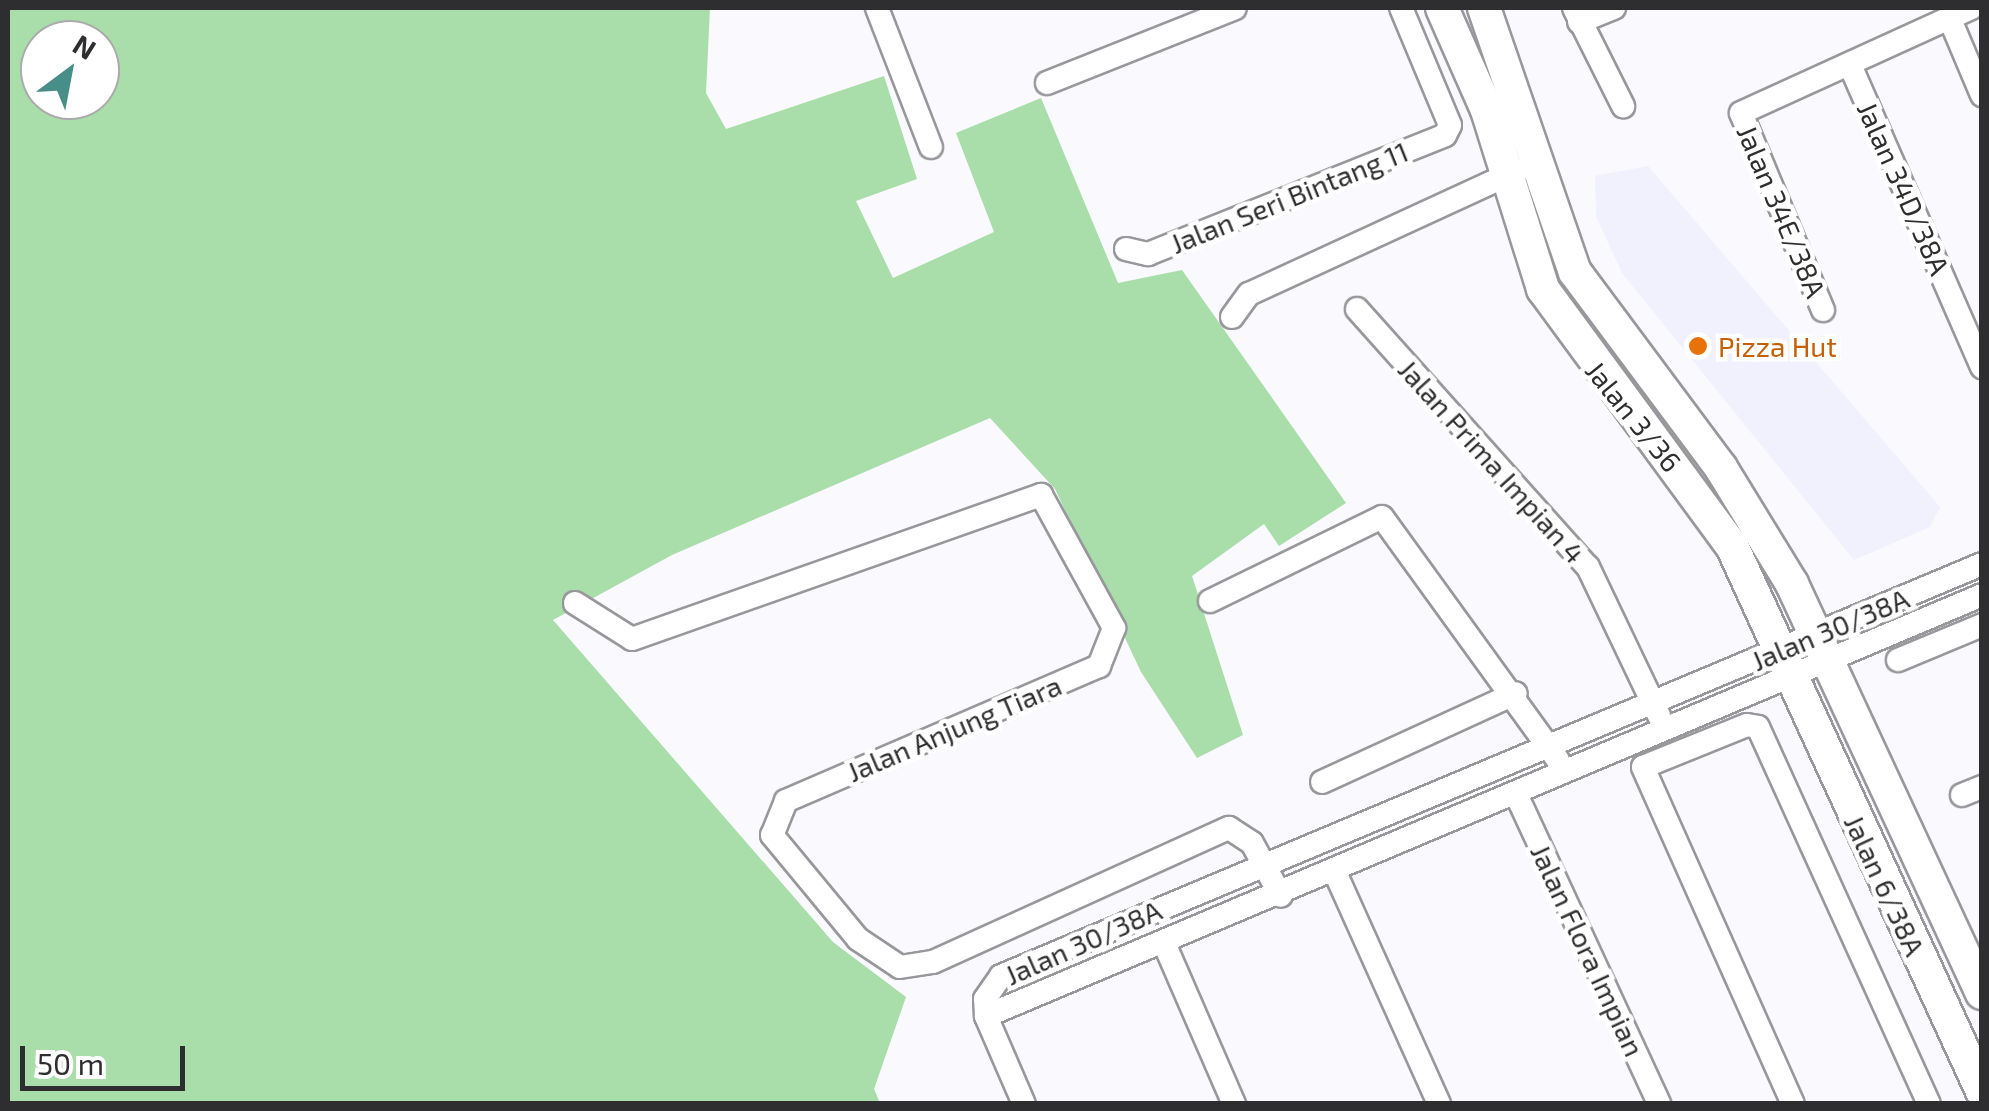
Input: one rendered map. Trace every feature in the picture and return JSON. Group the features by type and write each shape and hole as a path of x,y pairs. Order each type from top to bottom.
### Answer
{"street":[{"path":"877,8 931,147"},
{"path":"1048,83 1235,8"},
{"name":"Jalan Seri Bintang 11","path":"1126,249 1148,254 1450,130 1400,8"},
{"name":"Jalan 3/36","path":"1442,8 1508,173 1563,328 1732,546 1784,665"},
{"name":"Jalan 3/36","path":"1484,8 1543,162 1576,272 1722,468 1821,649"},
{"path":"1614,8 1576,15 1623,106"},
{"path":"1850,65 1960,12 1982,96"},
{"name":"Jalan 34E/38A","path":"1823,310 1740,113 1850,65"},
{"name":"Jalan 34D/38A","path":"1850,65 1982,366"},
{"path":"1232,317 1249,294 1508,173 1543,162"},
{"name":"Jalan Prima Impian 4","path":"1356,310 1588,566 1666,730"},
{"name":"Jalan Anjung Tiara","path":"575,603 632,639 1041,495 1114,628 1099,666 786,801 772,835 858,939 900,967 933,962 1229,828 1266,862 1281,896"},
{"path":"1210,601 1382,518 1516,692 1565,773"},
{"name":"Jalan 30/38A","path":"1784,665 1654,704 1266,862 1001,976 985,999 986,1016 1281,896 1666,730 1982,564"},
{"name":"Jalan 30/38A","path":"1821,649 1982,595"},
{"path":"1898,660 1982,625"},
{"name":"Jalan 6/38A","path":"1821,649 1982,993"},
{"name":"Jalan 6/38A","path":"1784,665 1982,1090"},
{"path":"1322,782 1516,692"},
{"path":"1643,767 1758,727 1929,1104"},
{"path":"1633,744 1793,1104"},
{"name":"Jalan Flora Impian","path":"1517,796 1659,1104"},
{"path":"1334,870 1438,1104"},
{"path":"1164,943 1234,1104"},
{"path":"986,1016 1024,1104"}],"shaded area":[{"path":"1648,166 1940,507 1930,527 1854,560 1622,273 1596,216 1595,176"}],"green space":[{"path":"8,8 710,8 706,93 726,129 884,76 917,179 856,201 893,278 994,232 956,133 1041,98 1118,283 1182,270 1346,503 1279,546 1264,524 1192,576 1243,735 1197,758 1141,672 1055,489 990,418 672,555 553,620 833,942 906,997 874,1089 880,1103 8,1103"}],"place":[{"name":"Pizza Hut","path":"1698,346"}]}
